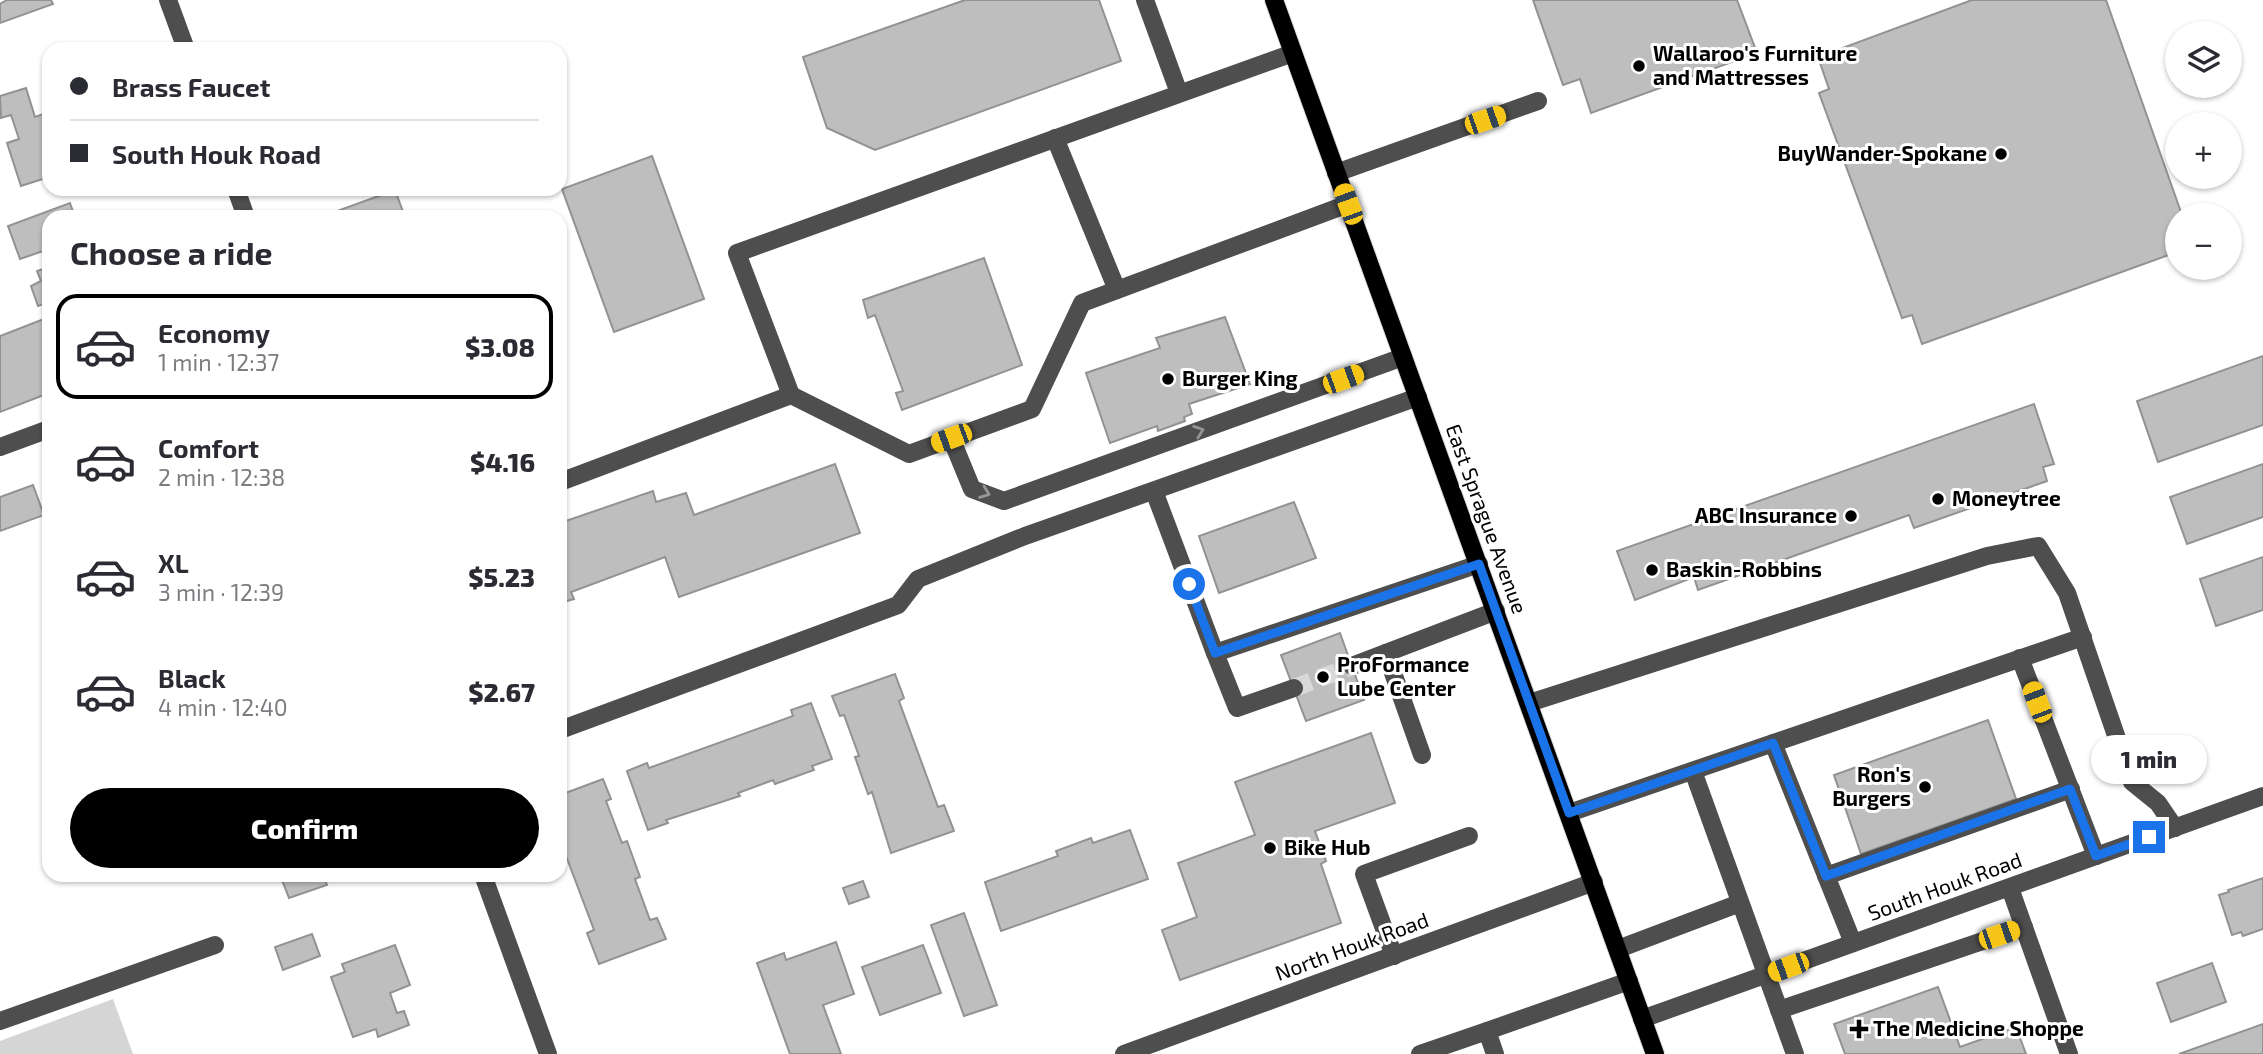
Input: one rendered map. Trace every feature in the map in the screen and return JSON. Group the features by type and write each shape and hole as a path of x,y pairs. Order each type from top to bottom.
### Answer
{"main road":[{"name":"East Sprague Avenue","path":"1274,0 1655,1054"}],"street":[{"path":"168,0 183,42"},
{"path":"1145,0 1179,93"},
{"path":"1293,53 737,253 791,395 909,454 1032,409 1082,303 1348,204"},
{"path":"1336,173 1538,101"},
{"path":"1055,138 1117,290"},
{"path":"951,438 972,489 1004,501 1404,358"},
{"path":"567,479 791,395"},
{"path":"567,727 898,605 918,579 1026,536 1418,397"},
{"path":"0,447 42,432"},
{"path":"1154,491 1237,708 1294,688"},
{"path":"1529,704 1987,556 2038,546 2067,593 2132,782 2158,803 2175,828"},
{"path":"1215,653 1479,564"},
{"path":"1352,666 1496,611"},
{"path":"1569,813 2082,637"},
{"path":"1386,653 1422,755"},
{"path":"2020,658 2096,856"},
{"path":"1773,743 1853,943"},
{"path":"1693,771 1795,1054"},
{"path":"1826,876 2070,789"},
{"name":"South Houk Road","path":"1642,1019 2263,796"},
{"path":"1394,956 1364,874 1469,836"},
{"path":"486,882 548,1054"},
{"name":"North Houk Road","path":"1124,1054 1594,882"},
{"path":"2010,888 2070,1054"},
{"path":"1618,949 1740,904"},
{"path":"1779,1010 2024,927"},
{"path":"0,1021 215,945"},
{"path":"1420,1054 1629,981"},
{"path":"1487,1031 1495,1054"}],"shaded area":[{"path":"113,999 133,1054 0,1054 0,1041"}],"building":[{"path":"7,0 51,0 53,4 0,23 0,4"},
{"path":"965,0 1099,0 1121,61 875,150 827,128 803,57"},
{"name":"Wallaroo's Furniture and Mattresses","path":"1533,0 1737,0 1757,53 1591,113 1580,79 1563,85"},
{"name":"BuyWander-Spokane","path":"1972,0 2106,0 2165,167 2165,189 2173,189 2178,203 2165,203 2165,256 1922,344 1912,315 1902,318 1819,93 1829,89 1818,57"},
{"path":"26,88 35,117 42,114 42,179 21,186 7,143 19,139 11,115 1,118 0,96"},
{"path":"652,156 704,299 614,332 565,196 567,196 567,187"},
{"path":"378,196 397,196 402,210 340,210"},
{"path":"70,203 72,210 51,210"},
{"path":"42,213 42,251 20,259 8,226"},
{"path":"984,258 1022,365 902,410 896,393 903,391 875,315 868,318 863,300"},
{"path":"42,269 42,305 38,306 31,286 41,281 37,271"},
{"name":"Burger King","path":"1225,317 1250,384 1189,404 1192,414 1184,417 1185,421 1158,431 1157,426 1110,443 1086,373 1160,348 1156,338"},
{"path":"42,320 42,396 0,412 0,336"},
{"path":"2263,356 2263,425 2158,462 2137,401"},
{"path":"2034,404 2054,464 2043,467 2047,481 1914,528 1909,515 1698,590 1694,577 1635,600 1617,551"},
{"path":"835,464 860,533 679,597 665,557 571,592 574,599 567,601 567,521 653,491 656,502 686,493 694,515"},
{"path":"2263,464 2263,517 2187,544 2170,497"},
{"path":"33,485 42,516 0,531 0,497"},
{"path":"1294,502 1316,558 1219,593 1199,536"},
{"path":"2263,557 2263,610 2216,626 2200,579"},
{"name":"ProFormance Lube Center","path":"1340,633 1364,700 1306,721 1281,655"},
{"path":"895,674 904,698 899,701 938,807 944,805 954,831 891,853 872,792 868,794 855,757 859,756 844,715 840,716 832,696"},
{"path":"811,703 832,759 812,766 814,770 775,784 773,780 738,793 740,796 666,820 668,823 648,830 627,771 647,763 649,768 793,716 791,710"},
{"name":"Ron's Burgers","path":"1988,720 2016,799 1861,854 1834,775"},
{"name":"Bike Hub","path":"1371,733 1395,803 1315,831 1326,861 1321,864 1341,923 1180,980 1162,930 1197,917 1178,863 1255,835 1235,782"},
{"path":"603,779 611,799 606,801 622,843 627,841 640,877 635,879 650,920 657,918 666,939 599,964 587,933 594,930 567,859 567,792"},
{"path":"1130,830 1148,879 1001,931 985,882 1058,856 1056,851 1091,838 1093,843"},
{"path":"2263,878 2263,929 2243,936 2241,932 2232,935 2219,895"},
{"path":"863,881 869,897 849,904 843,888"},
{"path":"283,882 326,882 327,885 289,898"},
{"path":"964,913 997,1005 964,1016 931,925"},
{"path":"312,934 320,956 283,970 275,947"},
{"path":"836,942 854,994 823,1005 841,1054 790,1054 757,963 784,953 786,960"},
{"path":"395,945 410,985 390,993 397,1013 404,1011 409,1025 378,1037 376,1029 353,1037 331,977 345,972 342,964"},
{"path":"923,945 941,993 880,1015 862,967"},
{"path":"2212,963 2226,1002 2171,1022 2157,983"},
{"path":"1938,987 1960,1047 2016,1027 2026,1054 1845,1054 1834,1024"},
{"path":"2263,1024 2263,1054 2179,1054"}],"tunnel":[{"path":"1294,688 1352,666"}],"place":[{"name":"Wallaroo's Furniture and Mattresses","path":"1639,66"},
{"name":"BuyWander-Spokane","path":"2001,154"},
{"name":"Burger King","path":"1168,379"},
{"name":"Moneytree","path":"1938,499"},
{"name":"ABC Insurance","path":"1851,516"},
{"name":"Baskin-Robbins","path":"1652,570"},
{"name":"ProFormance Lube Center","path":"1323,677"},
{"name":"Ron's Burgers","path":"1925,787"},
{"name":"Bike Hub","path":"1270,848"},
{"name":"The Medicine Shoppe","path":"1859,1029"}],"route":[{"path":"1189,584 1215,653 1479,564 1569,813 1773,743 1826,876 2070,789 2096,856 2149,837"}]}
